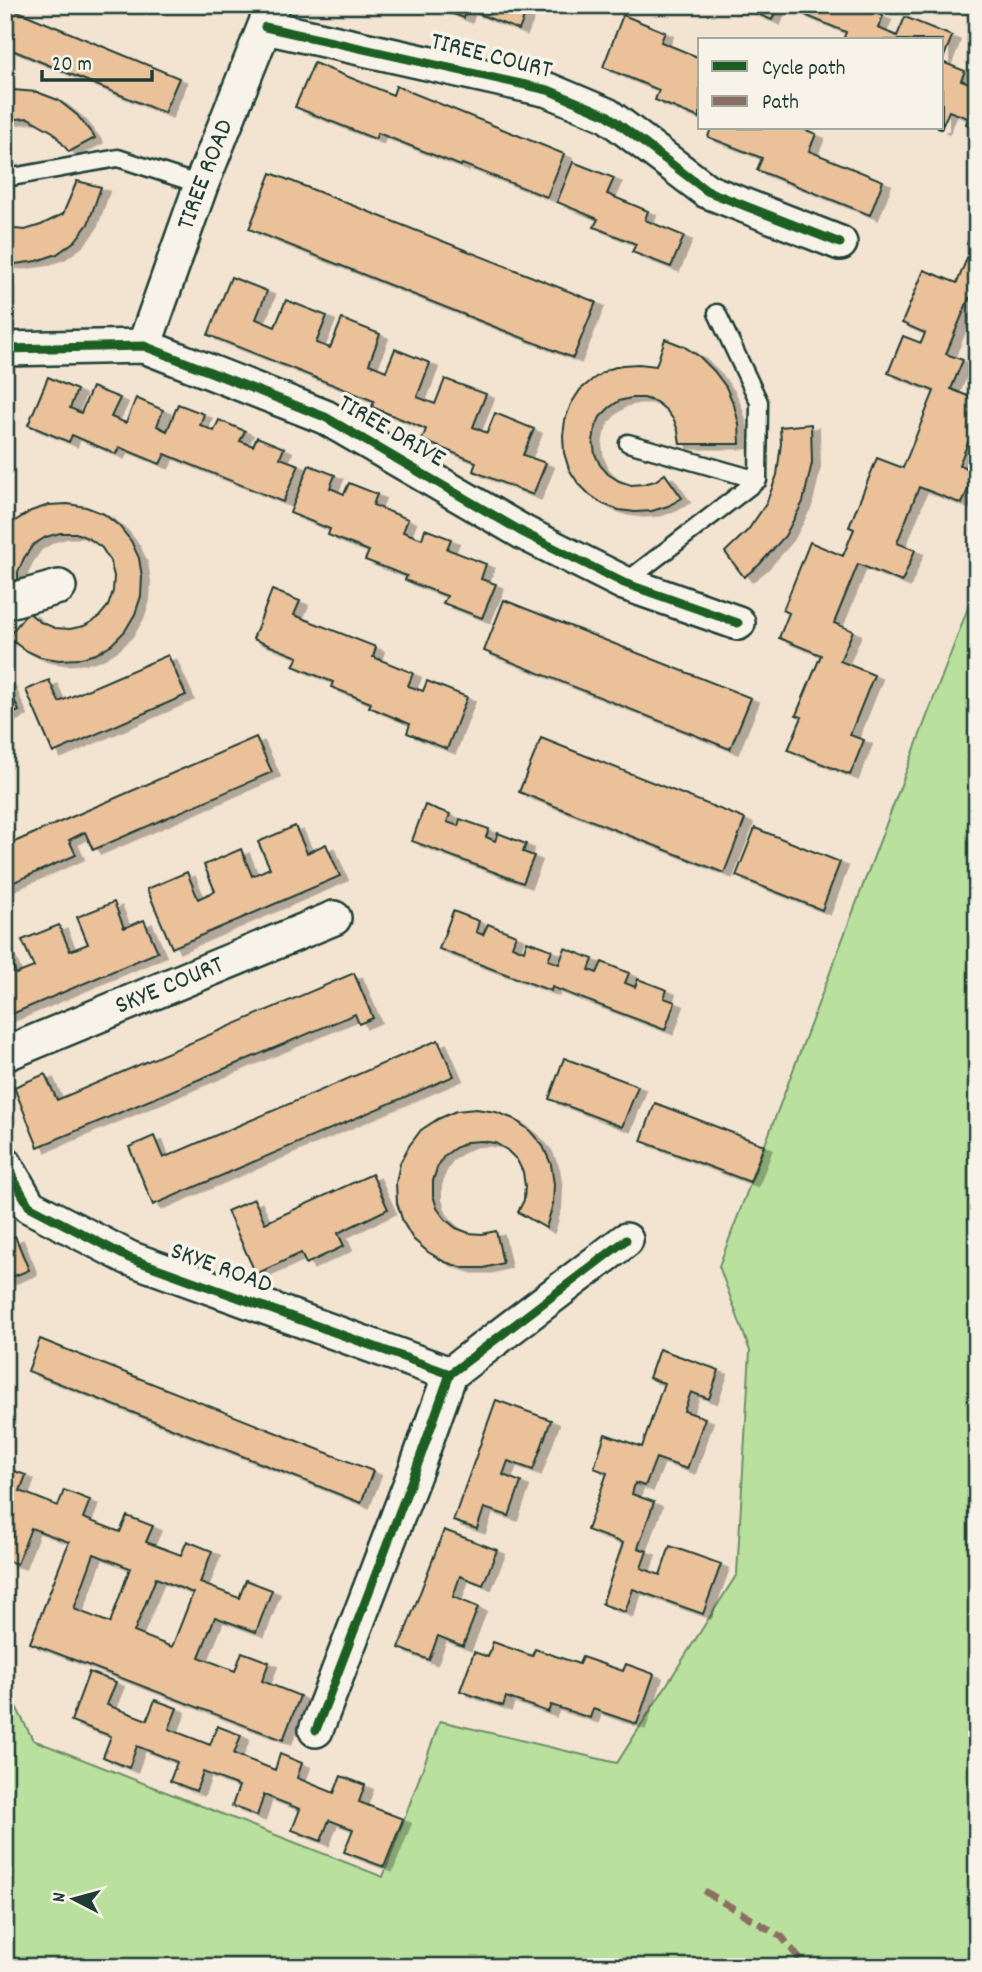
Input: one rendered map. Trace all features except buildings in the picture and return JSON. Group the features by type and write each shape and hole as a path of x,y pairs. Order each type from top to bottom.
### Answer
{"street":[{"name":"TIREE ROAD","path":"144,346 201,185 269,16"},
{"name":"TIREE COURT","path":"269,16 548,90 607,115 707,191 840,243"},
{"name":"TIREE DRIVE","path":"5,349 144,346 325,417 524,533 624,583 738,623"},
{"path":"5,603 60,587"},
{"name":"SKYE COURT","path":"5,1054 334,918"},
{"name":"SKYE ROAD","path":"5,1164 29,1206 129,1258 450,1374"},
{"path":"316,1730 450,1374 626,1240"}],"lane":[{"path":"12,177 118,158 201,185"},
{"path":"717,313 760,402 758,480"},
{"path":"628,443 758,480"},
{"path":"624,583 758,480"}],"green space":[{"path":"977,584 977,1967 5,1967 5,1685 33,1740 383,1877 440,1721 617,1763 737,1574 750,1351 719,1266"}],"marked path":[{"path":"704,1891 782,1937 806,1967"}],"cycle path":[{"path":"265,27 548,90 607,115 707,191 840,243"},
{"path":"5,349 144,346 325,417 524,533 624,583 738,623"},
{"path":"5,1164 29,1206 129,1258 450,1374"},
{"path":"316,1730 450,1374 626,1240"}]}
